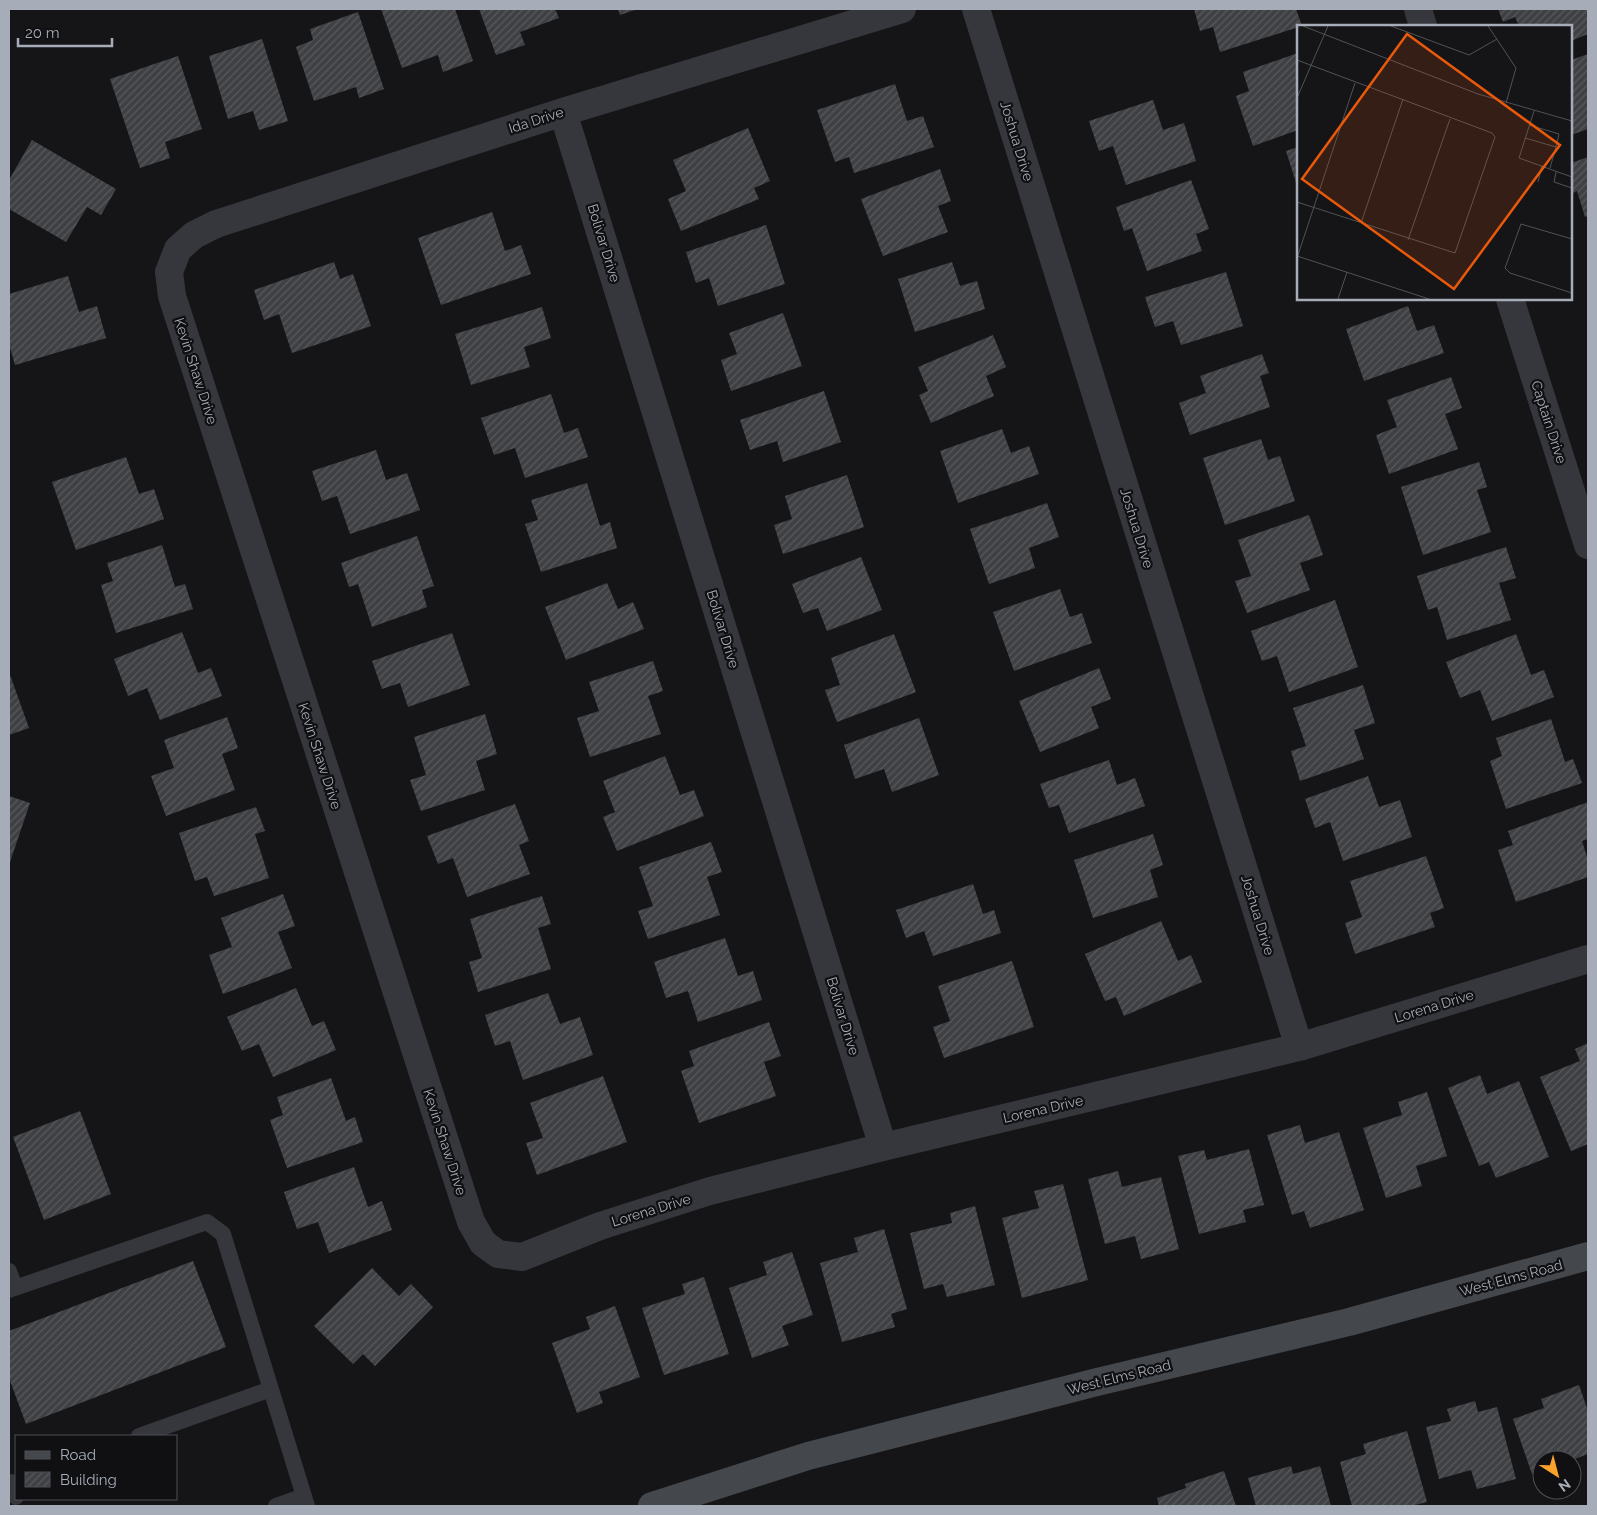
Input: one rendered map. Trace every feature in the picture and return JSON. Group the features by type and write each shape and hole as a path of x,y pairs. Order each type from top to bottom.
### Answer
{"main road":[{"name":"West Elms Road","path":"652,1506 808,1456 1069,1389 1349,1322 1588,1256"}],"street":[{"name":"Ida Drive","path":"178,249 194,235 216,224 563,112 902,9"},
{"name":"Joshua Drive","path":"976,9 1299,1047"},
{"path":"1418,9 1423,25"},
{"name":"Bolivar Drive","path":"563,112 883,1147"},
{"name":"Kevin Shaw Drive","path":"178,249 169,272 175,306 471,1222 483,1243 498,1254"},
{"name":"Captain Drive","path":"1510,300 1588,545"},
{"name":"Lorena Drive","path":"498,1254 522,1257 600,1226 700,1194 883,1147 1299,1047 1588,959"}],"lane":[{"path":"9,1271 12,1289 207,1222 223,1234 306,1501 276,1506"},
{"path":"142,1435 271,1389"}],"building":[{"path":"381,9 455,9 473,61 443,72 438,55 402,68"},
{"path":"479,9 555,9 559,18 520,32 525,45 496,55"},
{"path":"618,9 638,9 620,15"},
{"path":"1194,9 1296,9 1302,25 1220,52 1213,27 1200,31"},
{"path":"1498,9 1588,9 1588,34 1572,41 1572,25 1519,25 1515,17 1503,22"},
{"path":"358,12 384,89 359,98 356,87 314,101 296,47 313,40 310,29"},
{"path":"262,39 288,121 259,130 253,111 228,119 209,56"},
{"path":"1297,53 1297,130 1253,146 1236,96 1249,91 1243,72"},
{"path":"1588,54 1588,129 1572,135 1572,60"},
{"path":"178,56 202,129 165,142 170,158 140,168 110,79"},
{"path":"895,84 907,121 923,116 934,147 854,173 849,157 835,162 817,110"},
{"path":"1153,100 1163,130 1184,123 1196,161 1126,185 1113,146 1099,151 1089,121"},
{"path":"748,128 770,181 754,188 759,199 681,231 668,199 686,191 673,160"},
{"path":"32,140 116,189 101,215 87,207 66,242 9,209 9,180"},
{"path":"1297,147 1297,186 1286,151"},
{"path":"1588,157 1588,216 1585,217 1577,191 1572,194 1572,163"},
{"path":"940,169 951,201 938,206 948,232 883,256 861,199"},
{"path":"1191,180 1209,229 1196,234 1202,251 1147,271 1132,228 1124,231 1116,207"},
{"path":"492,212 505,251 521,245 531,274 441,305 418,238"},
{"path":"766,225 785,284 718,306 709,278 696,283 686,252"},
{"path":"334,262 340,279 353,274 371,326 292,353 279,314 264,320 254,290"},
{"path":"952,262 960,286 977,281 985,309 915,332 898,279"},
{"path":"1226,272 1243,326 1181,345 1173,321 1155,327 1145,297"},
{"path":"68,276 79,312 97,306 106,338 15,365 9,344 9,294"},
{"path":"1408,306 1417,331 1434,325 1444,353 1364,381 1346,329"},
{"path":"542,307 551,338 524,347 530,367 471,385 455,334"},
{"path":"783,313 802,366 731,391 721,360 737,354 729,333"},
{"path":"993,335 1006,367 986,376 994,396 931,423 919,395 928,391 918,367"},
{"path":"1262,354 1269,373 1260,376 1270,407 1190,435 1179,403 1206,393 1200,376"},
{"path":"1451,377 1462,408 1445,414 1458,449 1389,474 1376,435 1397,427 1387,400"},
{"path":"824,391 841,442 783,462 777,441 750,450 740,420"},
{"path":"551,394 564,433 578,428 588,457 525,478 515,448 494,455 481,418"},
{"path":"1002,429 1011,453 1029,446 1039,474 958,503 940,451"},
{"path":"1261,439 1268,460 1280,456 1295,501 1225,525 1203,458"},
{"path":"376,450 386,480 407,473 420,510 350,534 337,496 322,501 312,471"},
{"path":"126,457 139,494 154,489 164,519 76,550 52,482"},
{"path":"1479,462 1487,487 1477,490 1491,532 1423,555 1401,487"},
{"path":"847,475 864,527 783,554 774,525 792,519 785,496"},
{"path":"587,483 600,526 610,522 617,548 541,572 525,524 538,520 531,500"},
{"path":"1047,503 1059,537 1029,548 1035,568 989,584 970,529"},
{"path":"1309,515 1323,555 1300,563 1310,590 1247,613 1235,581 1251,576 1238,540"},
{"path":"417,536 434,586 422,590 427,607 372,627 358,584 349,587 341,563"},
{"path":"162,545 175,587 185,584 193,609 116,633 101,585 113,581 107,563"},
{"path":"1506,547 1516,578 1499,583 1511,620 1447,640 1437,607 1428,610 1417,576"},
{"path":"861,557 882,610 827,631 818,608 803,613 792,584"},
{"path":"607,583 618,609 633,602 644,629 566,660 545,607"},
{"path":"1060,589 1070,617 1082,613 1092,643 1014,671 993,612"},
{"path":"1335,600 1358,667 1289,692 1277,656 1262,661 1251,631"},
{"path":"182,632 198,673 211,668 222,696 160,720 147,688 128,696 114,659"},
{"path":"452,633 470,685 408,707 400,683 382,689 372,661"},
{"path":"894,634 916,692 837,722 825,690 840,685 831,658"},
{"path":"1516,634 1531,675 1544,670 1554,697 1492,721 1480,690 1460,698 1446,662"},
{"path":"653,661 663,691 648,696 661,734 590,757 577,718 599,711 589,682"},
{"path":"1099,668 1111,699 1091,707 1099,728 1040,752 1019,701"},
{"path":"9,672 29,728 9,735"},
{"path":"1363,685 1375,723 1354,730 1364,759 1300,781 1291,751 1306,746 1293,708"},
{"path":"485,714 497,754 476,761 485,790 421,811 410,780 426,775 414,737"},
{"path":"227,717 238,748 222,754 235,790 166,816 151,776 174,768 164,740"},
{"path":"919,718 939,775 892,792 884,769 855,779 844,745"},
{"path":"1551,719 1565,762 1573,759 1582,783 1506,809 1490,761 1502,756 1496,738"},
{"path":"665,756 680,795 694,790 704,816 617,851 603,817 615,812 603,781"},
{"path":"1109,760 1117,785 1135,778 1145,806 1069,833 1059,805 1049,808 1040,784"},
{"path":"1368,776 1379,807 1400,800 1412,837 1343,861 1330,822 1315,828 1305,799"},
{"path":"9,796 30,803 9,865"},
{"path":"1588,802 1588,839 1582,841 1588,860 1588,877 1516,902 1498,850 1513,845 1508,831"},
{"path":"515,804 529,841 519,845 530,874 467,897 453,858 438,864 427,836"},
{"path":"256,807 265,831 255,834 269,878 214,896 207,877 195,881 179,833"},
{"path":"1153,834 1163,865 1150,870 1158,897 1093,918 1074,860"},
{"path":"711,842 722,872 707,877 720,915 648,939 638,911 653,906 639,867"},
{"path":"1426,856 1444,908 1430,913 1435,927 1355,954 1345,923 1362,917 1350,881"},
{"path":"973,884 983,914 994,910 1001,933 933,956 924,931 906,938 896,910"},
{"path":"283,894 295,926 278,932 292,968 223,994 209,955 232,947 221,918"},
{"path":"542,896 551,924 538,928 551,969 478,992 469,962 482,958 470,919"},
{"path":"1161,921 1178,961 1191,955 1202,982 1124,1016 1116,997 1105,1001 1085,954"},
{"path":"725,938 738,976 753,971 762,1000 698,1022 688,991 666,998 654,962"},
{"path":"1012,961 1034,1027 944,1058 933,1027 950,1021 938,986"},
{"path":"296,988 312,1026 324,1021 336,1050 273,1077 259,1044 242,1051 227,1017"},
{"path":"548,993 560,1024 580,1017 593,1055 523,1080 510,1041 495,1046 485,1015"},
{"path":"769,1022 781,1056 764,1062 776,1096 699,1123 681,1071 694,1066 689,1051"},
{"path":"1588,1043 1588,1144 1571,1151 1540,1077 1580,1061 1575,1049"},
{"path":"1480,1075 1487,1094 1519,1081 1549,1157 1496,1178 1489,1162 1479,1166 1448,1088"},
{"path":"603,1076 627,1142 537,1175 526,1143 543,1138 530,1103"},
{"path":"331,1078 346,1121 355,1117 363,1142 287,1168 270,1120 283,1115 277,1097"},
{"path":"1427,1092 1447,1156 1416,1166 1422,1186 1386,1198 1363,1128 1402,1115 1398,1102"},
{"path":"80,1111 111,1194 44,1220 13,1137"},
{"path":"1300,1125 1305,1143 1339,1132 1364,1210 1310,1228 1304,1211 1292,1215 1267,1135"},
{"path":"1249,1149 1264,1205 1243,1210 1246,1222 1199,1234 1178,1156 1204,1150 1207,1160"},
{"path":"354,1167 368,1207 382,1201 392,1230 329,1253 318,1222 297,1229 284,1192"},
{"path":"1118,1171 1122,1187 1161,1177 1179,1249 1141,1259 1135,1236 1105,1244 1088,1179"},
{"path":"1063,1184 1088,1280 1022,1298 1002,1218 1039,1208 1034,1191"},
{"path":"975,1206 995,1285 947,1297 943,1284 924,1289 910,1233 952,1223 950,1213"},
{"path":"884,1229 907,1309 891,1314 895,1327 842,1342 820,1263 858,1252 854,1238"},
{"path":"792,1252 813,1315 782,1326 789,1345 752,1358 729,1288 767,1275 763,1262"},
{"path":"193,1261 226,1347 26,1424 9,1378 9,1331"},
{"path":"372,1268 399,1296 411,1284 433,1307 375,1366 363,1354 353,1364 314,1326"},
{"path":"704,1277 729,1354 664,1375 642,1308 685,1294 682,1284"},
{"path":"615,1306 640,1377 599,1392 603,1403 577,1413 552,1343 590,1329 586,1317"},
{"path":"1579,1385 1588,1411 1588,1454 1582,1456 1582,1450 1532,1450 1532,1474 1513,1419 1544,1408 1541,1399"},
{"path":"1475,1401 1478,1412 1497,1407 1516,1479 1477,1489 1471,1470 1439,1479 1426,1427 1451,1421 1447,1409"},
{"path":"1407,1431 1427,1502 1411,1506 1352,1506 1340,1462 1366,1454 1363,1444"},
{"path":"1291,1466 1293,1474 1320,1466 1331,1506 1256,1506 1248,1478"},
{"path":"1224,1471 1236,1506 1159,1506 1157,1498 1186,1488 1185,1484"}]}
